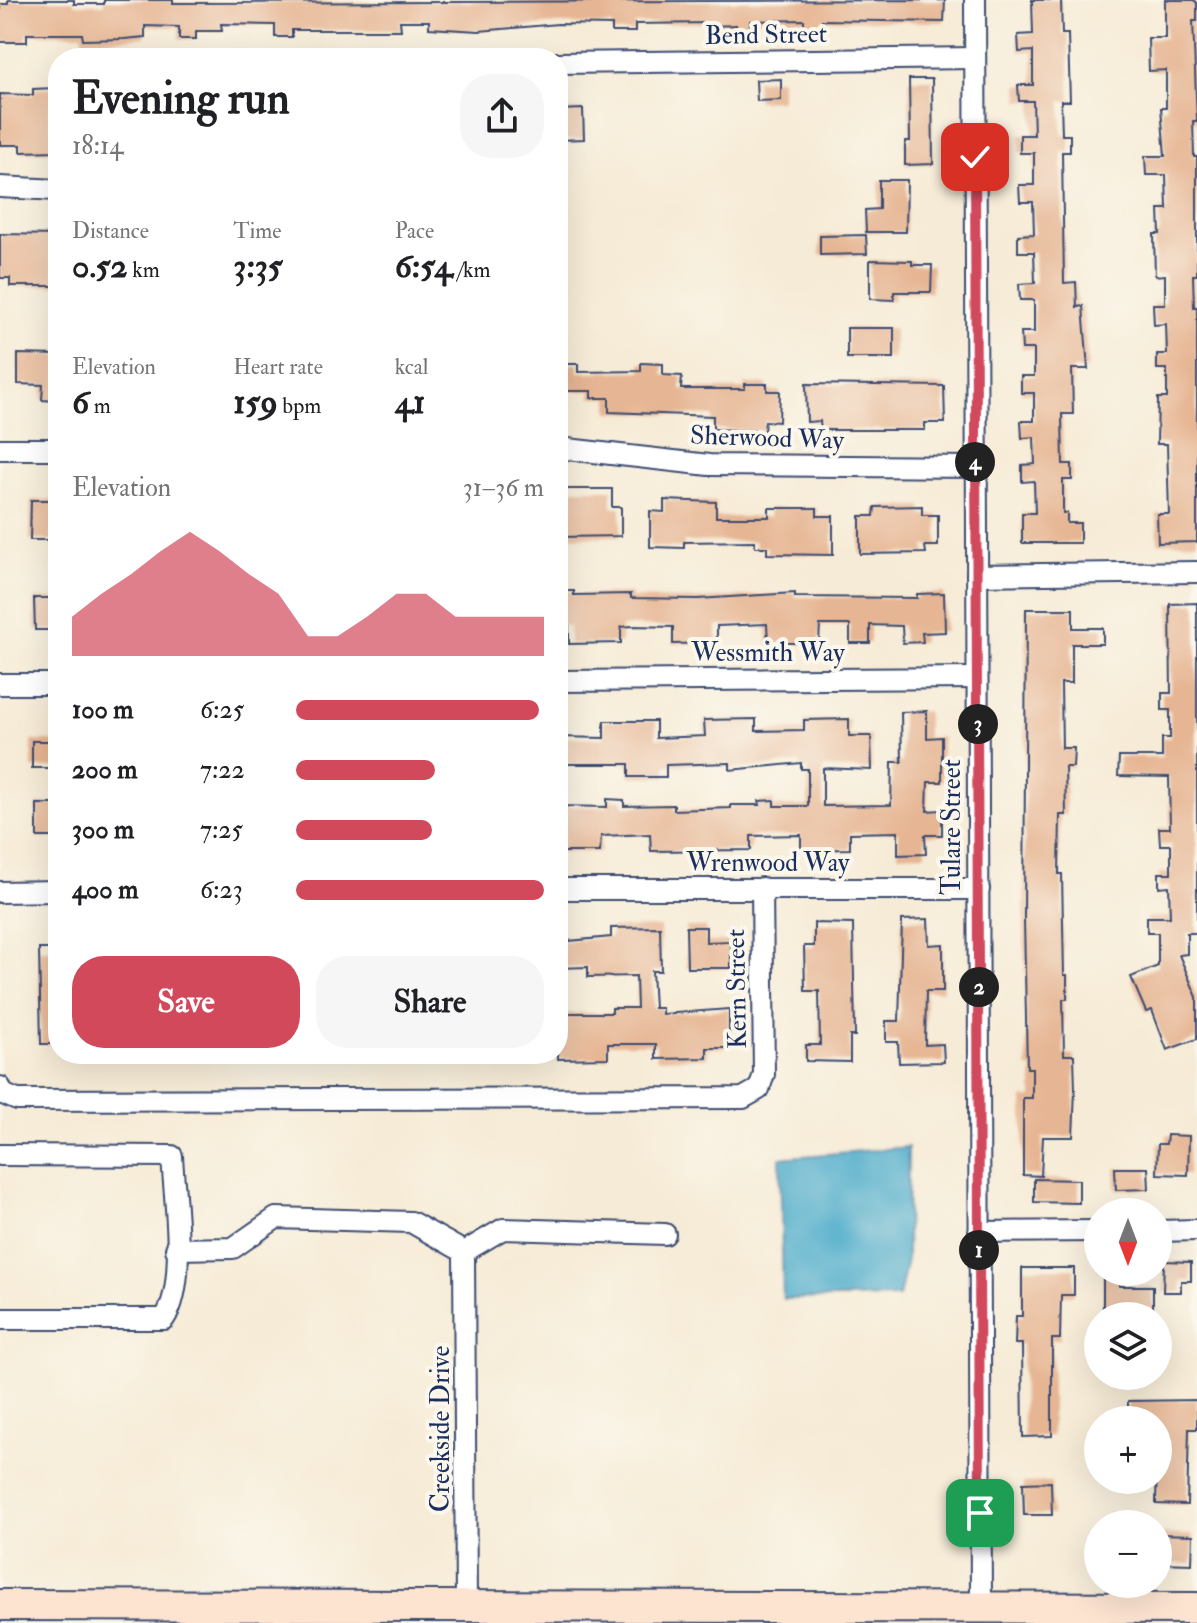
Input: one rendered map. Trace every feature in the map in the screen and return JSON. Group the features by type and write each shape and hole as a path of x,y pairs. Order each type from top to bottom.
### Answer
{"street":[{"name":"Tulare Street","path":"975,0 981,1606"},
{"name":"Bend Street","path":"568,63 975,58"},
{"path":"0,187 48,189"},
{"path":"0,449 48,449"},
{"name":"Sherwood Way","path":"568,449 709,465 975,467"},
{"path":"977,575 1197,572"},
{"name":"Wessmith Way","path":"568,681 977,678"},
{"path":"0,684 48,684"},
{"name":"Kern Street","path":"2,1090 17,1100 743,1098 759,1089 764,1074 762,888"},
{"name":"Wrenwood Way","path":"568,889 979,889"},
{"path":"0,892 48,891"},
{"path":"0,1155 172,1156 176,1249 174,1305 164,1319 0,1319"},
{"path":"176,1249 233,1248 276,1218 411,1222 464,1252 503,1229 665,1234"},
{"path":"1172,1231 1197,1230"},
{"path":"979,1232 1084,1231"},
{"name":"Creekside Drive","path":"464,1252 466,1606"},
{"path":"0,1605 466,1606 773,1615 981,1606 1197,1608"}],"water":[{"path":"908,1147 907,1259 899,1297 783,1299 780,1158"}],"building":[{"path":"8,0 74,0 74,4 104,4 104,0 173,0 173,3 945,0 944,22 822,20 822,26 804,26 804,20 750,21 750,32 736,32 736,25 710,26 710,23 635,24 635,32 612,32 612,25 558,24 479,31 429,28 429,21 400,21 401,30 292,30 292,37 275,37 275,25 221,24 222,31 196,31 196,39 179,39 179,27 145,26 145,37 83,40 82,34 27,34 27,42 0,42 0,4 8,4"},
{"path":"1032,0 1061,0 1062,34 1068,34 1070,101 1061,101 1062,135 1070,135 1070,152 1062,152 1064,283 1076,282 1077,307 1083,306 1088,369 1072,369 1073,414 1062,414 1063,464 1072,464 1072,480 1063,480 1063,513 1067,513 1067,523 1080,523 1080,543 1022,543 1022,513 1035,513 1034,481 1022,482 1022,465 1035,464 1034,437 1022,438 1021,421 1034,421 1034,393 1021,393 1021,376 1034,376 1034,349 1022,349 1021,332 1034,332 1034,300 1020,300 1019,284 1035,283 1034,252 1018,252 1018,235 1034,234 1033,202 1020,202 1019,185 1034,185 1034,153 1020,153 1020,135 1034,135 1033,101 1019,101 1018,85 1033,85 1033,51 1019,52 1018,35 1033,34"},
{"path":"1165,0 1194,0 1197,3 1197,21 1193,21 1197,121 1193,121 1194,157 1197,157 1197,275 1193,275 1194,307 1197,307 1197,542 1158,543 1157,514 1169,514 1167,444 1157,444 1158,398 1167,398 1167,369 1157,369 1157,354 1167,354 1166,324 1154,325 1153,304 1165,304 1165,275 1155,276 1154,234 1160,234 1159,209 1167,209 1166,175 1146,175 1145,156 1165,156 1161,108 1166,108 1166,70 1149,71 1148,38 1165,38"},
{"path":"781,79 781,100 757,101 756,80"},
{"path":"909,79 932,79 933,164 905,165 905,141 910,141"},
{"path":"48,88 48,151 21,152 21,145 0,145 0,94 33,95 33,89"},
{"path":"583,109 584,139 568,140 568,110"},
{"path":"879,180 907,180 906,232 866,232 865,210 879,209"},
{"path":"0,234 48,235 48,286 10,286 10,278 0,278"},
{"path":"866,235 867,254 820,255 820,236"},
{"path":"870,260 932,265 931,292 894,292 894,300 870,299"},
{"path":"847,328 894,328 894,358 847,358"},
{"path":"18,354 48,355 48,400 42,400 43,385 18,384"},
{"path":"641,363 663,364 663,375 682,376 681,389 745,389 745,384 767,384 767,391 780,391 779,422 765,421 764,431 713,429 713,416 609,412 609,398 591,398 591,391 568,391 568,364 578,364 578,372 641,371"},
{"path":"806,384 944,386 945,423 925,423 925,430 821,430 820,421 807,422"},
{"path":"568,489 612,489 612,507 621,507 621,536 568,537"},
{"path":"31,500 48,500 48,540 30,540"},
{"path":"664,500 716,502 716,517 769,517 769,508 817,508 817,516 833,516 833,555 767,554 767,547 755,547 755,541 684,542 684,548 650,547 650,511 664,512"},
{"path":"922,506 922,515 938,515 938,546 925,546 926,553 860,554 860,516 874,516 875,507"},
{"path":"568,591 574,591 574,595 631,594 631,598 698,599 795,593 795,597 917,598 917,594 944,593 945,632 922,633 923,642 903,643 902,626 870,625 870,643 850,643 850,625 820,625 819,643 768,643 767,624 717,626 717,643 673,644 673,627 632,626 621,627 621,643 569,644"},
{"path":"34,598 48,598 48,630 35,630"},
{"path":"1197,603 1197,933 1187,933 1187,954 1179,955 1197,997 1197,1039 1167,1050 1152,1010 1146,1012 1131,977 1158,966 1158,933 1147,933 1147,917 1170,917 1169,886 1159,887 1159,873 1171,873 1171,845 1160,845 1159,828 1170,828 1169,777 1118,776 1119,757 1162,757 1162,738 1170,738 1170,710 1162,710 1162,693 1171,693 1170,604"},
{"path":"1026,609 1073,609 1073,628 1103,628 1103,644 1072,644 1072,683 1061,683 1062,748 1074,748 1073,767 1065,767 1066,815 1060,815 1059,874 1062,874 1064,975 1067,975 1067,999 1063,999 1064,1055 1074,1055 1075,1090 1073,1137 1043,1137 1041,1176 1023,1175 1023,1098 1032,1098 1032,1068 1027,1068 1024,919"},
{"path":"927,711 927,738 942,737 942,782 928,782 927,811 942,810 942,835 925,835 926,854 898,855 898,832 850,833 850,849 801,850 801,835 751,836 751,850 651,851 650,834 601,836 600,852 568,852 568,806 607,807 607,799 624,800 624,806 674,805 674,810 731,808 731,805 760,805 759,801 774,800 774,806 808,806 808,769 801,769 801,763 730,770 730,763 666,765 666,777 629,777 629,764 568,764 568,737 604,738 604,721 656,721 656,738 705,736 704,720 756,719 756,731 804,730 804,720 849,719 849,736 871,736 872,770 823,768 823,806 891,805 892,762 902,762 901,712"},
{"path":"32,741 48,741 48,768 32,768"},
{"path":"37,804 48,804 48,837 37,837"},
{"path":"928,919 929,945 943,944 943,991 926,991 925,1045 943,1044 944,1062 899,1063 898,1042 886,1042 886,1021 899,1021 902,920"},
{"path":"814,923 853,924 855,1036 850,1036 850,1062 806,1061 806,1045 820,1045 819,991 805,991 804,946 814,946"},
{"path":"660,927 661,971 652,971 654,1008 662,1008 662,1014 729,1009 729,1048 707,1048 707,1058 656,1059 656,1044 608,1044 608,1058 568,1059 568,1013 612,1013 612,1008 637,1008 636,976 588,977 588,967 568,968 568,941 611,937 611,928"},
{"path":"686,927 706,927 706,942 731,941 731,968 687,968"},
{"path":"39,949 48,949 48,1044 41,1044"},
{"path":"1167,1135 1189,1136 1188,1175 1157,1174 1158,1144 1166,1144"},
{"path":"1115,1168 1148,1168 1149,1189 1116,1190"},
{"path":"1034,1179 1079,1180 1079,1203 1034,1202"},
{"path":"1172,1261 1191,1262 1191,1281 1181,1281 1181,1292 1163,1292 1163,1286 1172,1286"},
{"path":"1022,1268 1074,1268 1074,1295 1061,1295 1060,1339 1052,1339 1052,1436 1023,1437 1022,1344 1015,1344 1016,1316 1022,1316"},
{"path":"1103,1286 1153,1286 1153,1302 1103,1302"},
{"path":"1197,1400 1197,1429 1189,1429 1187,1505 1156,1504 1156,1494 1172,1494 1172,1406 1128,1406 1128,1401"},
{"path":"1051,1482 1052,1515 1024,1515 1023,1483"},
{"path":"1172,1534 1193,1535 1192,1564 1172,1563"}],"route":[{"path":"975,157 980,1513"}]}
